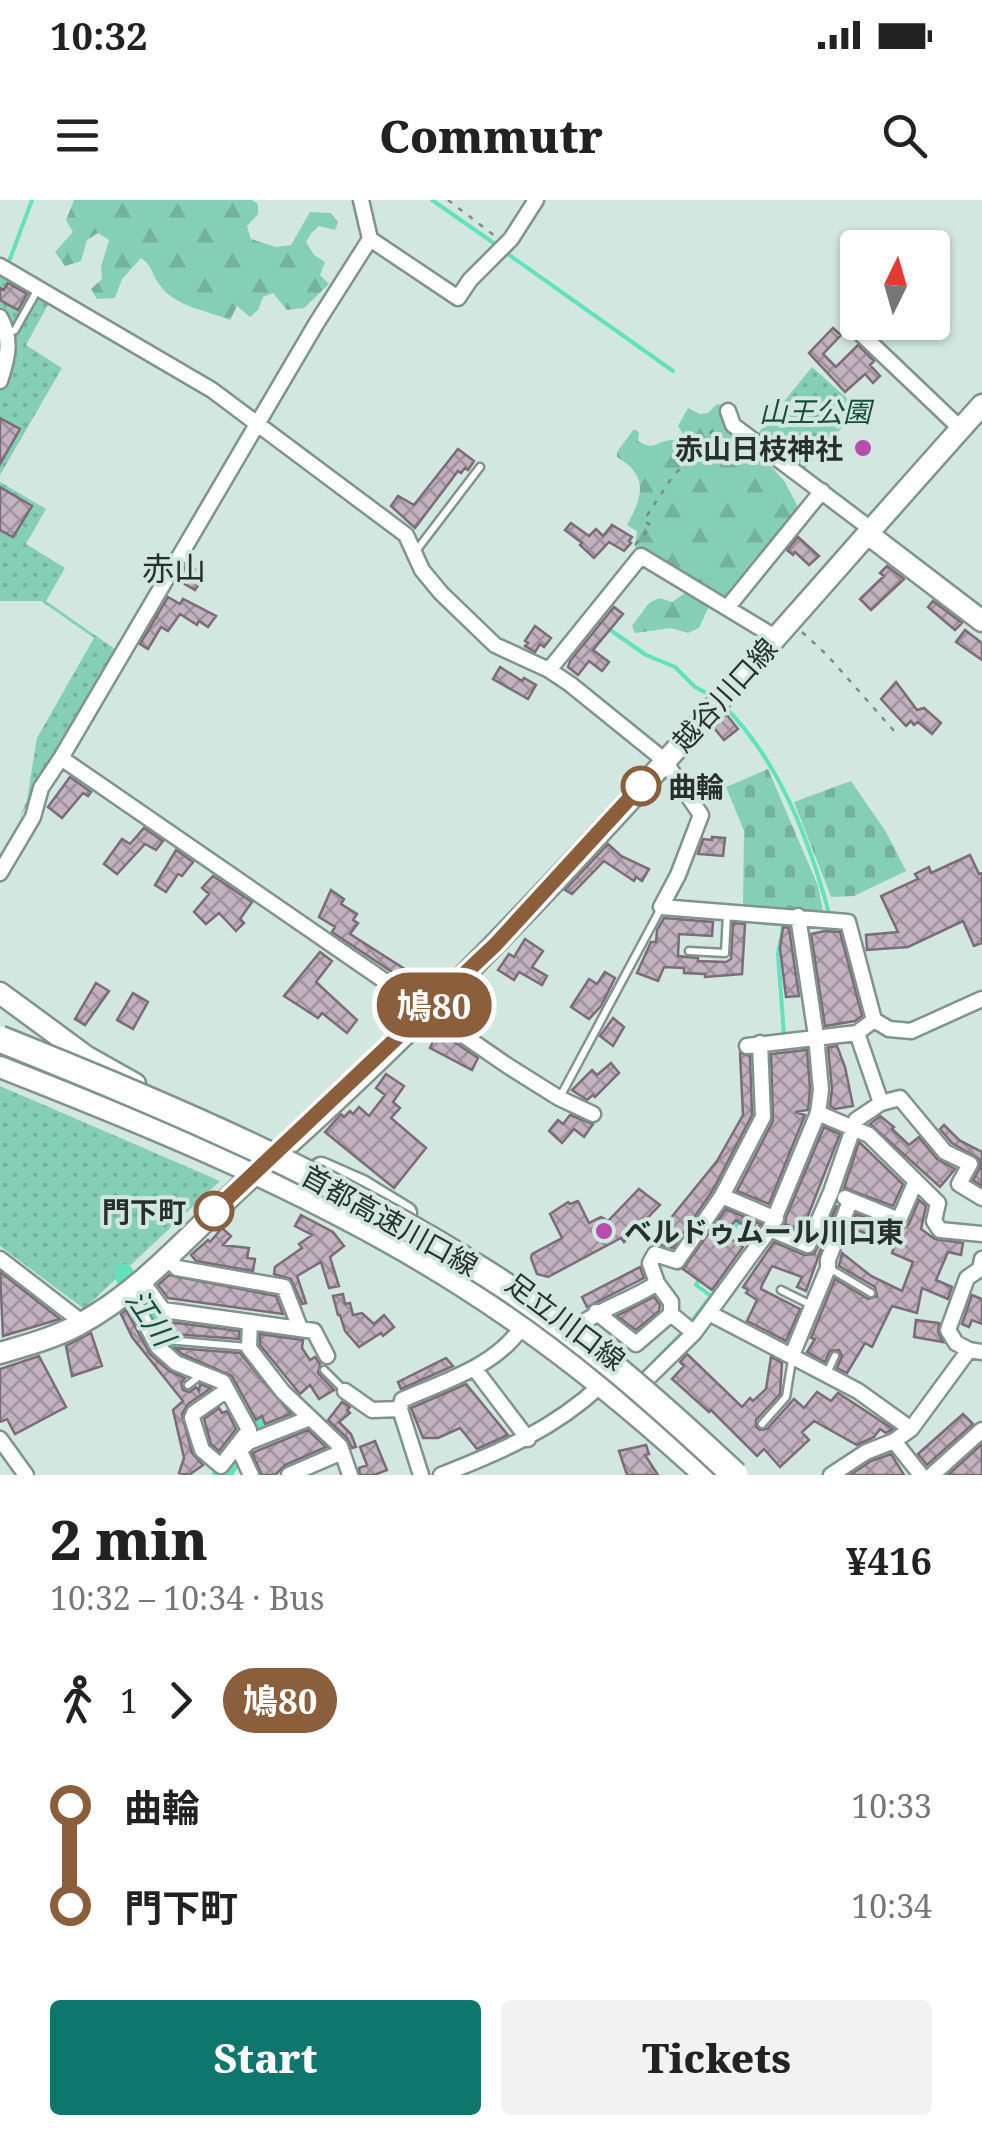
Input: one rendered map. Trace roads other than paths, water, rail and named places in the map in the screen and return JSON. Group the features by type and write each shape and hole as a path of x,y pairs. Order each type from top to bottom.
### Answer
{"highway":[{"name":"首都高速川口線","path":"0,1039 260,1150 400,1220 488,1275 599,1354 735,1475"},
{"name":"首都高速川口線","path":"0,1056 211,1144 395,1235 468,1280 590,1367 713,1475"}],"main road":[{"name":"越谷川口線","path":"0,1352 83,1323 134,1286 428,1011 538,900 982,406"},
{"path":"870,532 982,621"},
{"name":"足立川口線","path":"0,994 66,1043 117,1074 362,1186 506,1275 578,1326 746,1475"},
{"name":"足立川口線","path":"0,1067 253,1176 460,1285 601,1385 704,1475"}],"street":[{"path":"361,200 370,240 458,298 506,244 536,200"},
{"path":"0,874 32,818 41,788 370,240"},
{"path":"0,266 212,390 406,534 422,570 441,594 495,644 549,670 664,760 701,815 661,907 848,922 874,1020 889,1029 911,1032 982,998"},
{"path":"0,318 9,333 0,380"},
{"path":"868,340 961,429"},
{"path":"728,411 733,424 822,490 870,532"},
{"path":"728,608 822,490"},
{"path":"549,670 641,556 776,637"},
{"path":"61,758 428,1011 559,1098 593,1114"},
{"path":"645,1382 694,1333 773,1224 818,1113 821,1090 816,1036 798,916"},
{"path":"596,1312 636,1344 671,1314 671,1302 657,1283 650,1263 655,1254 677,1261 722,1196 763,1117 754,1044 858,1033 874,1020"},
{"path":"858,1033 881,1103"},
{"path":"722,1196 808,1245 856,1120 881,1103 900,1098 945,1152 970,1164 959,1184 982,1198"},
{"path":"818,1113 869,1135 938,1203 934,1221 940,1230 982,1234"},
{"path":"831,1192 899,1220 915,1183"},
{"path":"792,1356 850,1201"},
{"path":"166,1256 178,1268 284,1287 300,1328"},
{"path":"0,1259 83,1323"},
{"path":"838,1473 866,1452 911,1429 977,1348 956,1343 948,1330 967,1278 981,1267"},
{"path":"578,1326 596,1312 634,1298 657,1283"},
{"path":"134,1286 163,1310 314,1331 325,1363"},
{"path":"134,1286 154,1340 176,1362 223,1382 248,1430 222,1466 202,1450 192,1418 227,1390"},
{"path":"710,1313 858,1391 911,1429"},
{"path":"671,1314 694,1333"},
{"path":"250,1322 249,1348 283,1392 342,1452 350,1475"},
{"path":"421,1475 400,1409 402,1400 474,1368 512,1341 520,1328"},
{"path":"474,1368 528,1439"},
{"path":"441,1475 528,1439 581,1404 601,1385"},
{"path":"344,1391 372,1410 400,1409"},
{"path":"238,1447 282,1421 310,1418"},
{"path":"932,1475 982,1430"},
{"path":"0,1438 26,1475"},
{"path":"894,1441 920,1475"},
{"path":"238,1447 251,1475"},
{"path":"290,1475 342,1452"}],"lane":[{"path":"9,333 15,330 39,288"},
{"path":"415,552 480,467"},
{"path":"559,1098 661,907"},
{"path":"689,951 725,953 728,913"},
{"path":"828,1268 871,1293"},
{"path":"781,1290 812,1306"},
{"path":"154,1340 160,1336 249,1348"},
{"path":"762,1424 786,1397 792,1356"},
{"path":"826,1374 835,1356"},
{"path":"325,1363 344,1391"},
{"path":"188,1385 202,1374"}],"waterway":[{"path":"10,259 32,200"},
{"path":"432,200 498,246"},
{"path":"505,252 673,371"},
{"path":"596,620 646,655 675,667 695,687 712,696"},
{"path":"723,705 777,777 813,860 830,917"},
{"path":"784,923 778,954 784,1035"},
{"path":"725,1241 740,1220"},
{"name":"江川","path":"124,1274 148,1320 172,1351 197,1368 240,1381 256,1401 264,1421 236,1449 222,1475"},
{"path":"691,1322 711,1296 696,1285 700,1278"},
{"path":"652,1364 685,1330"}],"place":[{"name":"赤山日枝神社","path":"863,448"},
{"name":"曲輪","path":"641,786"},
{"name":"門下町","path":"214,1211"},
{"name":"ベルドゥムール川口東","path":"604,1231"}],"district":[{"name":"赤山","path":"174,567"}],"park label":[{"name":"山王公園","path":"815,411"}]}
